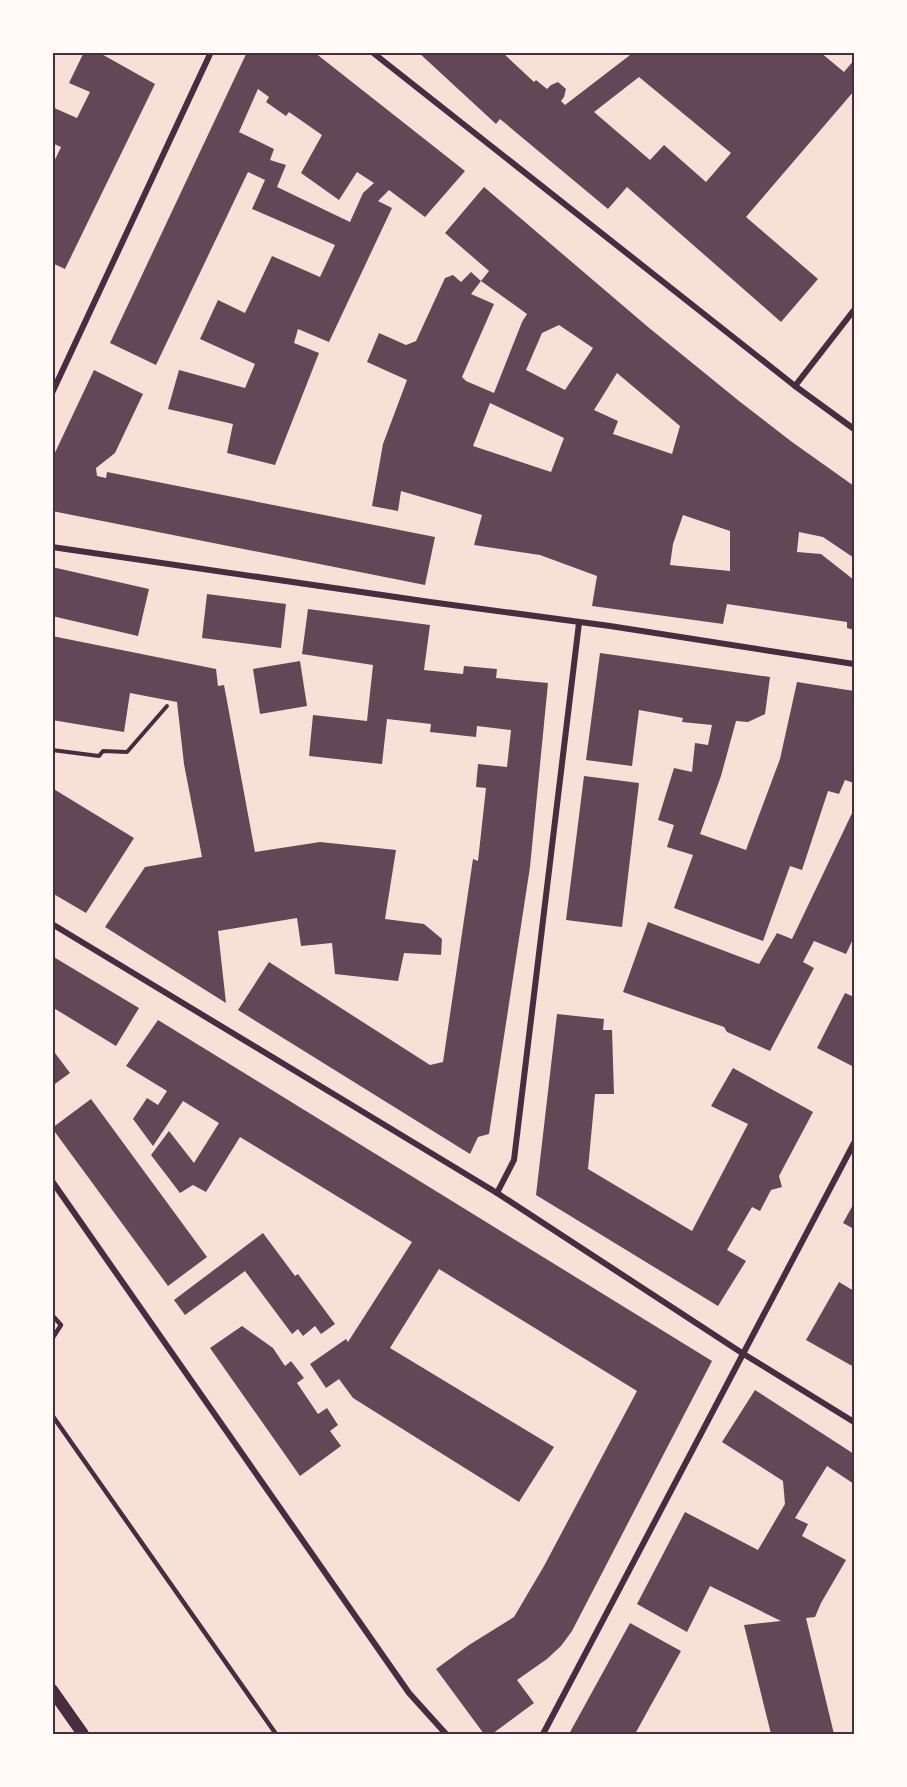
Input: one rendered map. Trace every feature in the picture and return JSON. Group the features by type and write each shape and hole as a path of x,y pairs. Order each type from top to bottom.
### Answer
{"main road":[{"path":"52,1690 83,1734"}],"street":[{"path":"52,393 211,52"},
{"path":"372,52 795,386 855,429"},
{"path":"795,386 855,310"},
{"path":"52,547 855,664"},
{"path":"497,1193 514,1160 579,622"},
{"path":"52,924 497,1193 742,1353 855,1422"},
{"path":"543,1734 742,1353 855,1143"},
{"path":"52,1181 409,1693 446,1734"}],"lane":[{"path":"52,1315 61,1325 52,1339"},
{"path":"52,1415 276,1734"}],"path":[{"path":"52,750 99,756 103,751 127,752 167,706"}],"building":[{"path":"84,52 98,52 155,84 65,269 52,263 52,166 61,147 52,143 52,107 77,118 90,92 69,83"},
{"path":"247,52 314,52 465,171 425,217 389,190 378,201 392,208 329,342 298,329 294,343 319,353 275,465 227,453 233,424 168,409 179,370 245,388 255,364 200,339 218,300 245,313 272,256 320,277 335,245 252,209 265,180 248,172 156,365 110,343","holes":["258,89 269,97 266,102 286,116 289,112 322,135 301,173 339,200 357,172 374,183 363,193 350,222 277,187 286,165 270,160 274,149 239,132"]},
{"path":"418,52 502,52 534,82 536,80 547,89 558,82 566,89 561,101 565,105 634,52 820,52 844,72 854,60 854,91 746,217 818,279 781,322 627,187 608,209 500,119 496,124","holes":["639,77 731,153 706,182 664,145 650,160 594,112"]},
{"path":"484,187 648,327 739,401 854,486 854,558 823,537 799,532 797,552 821,554 854,580 854,630 847,628 847,622 727,604 723,624 592,606 597,576 540,555 474,545 482,515 401,491 398,511 372,506 383,444 407,380 367,362 379,333 406,345 416,341 445,278 453,275 461,282 471,272 481,281 489,271 445,233","holes":["481,281 527,314 494,393 466,381 462,377 494,304 471,294","559,325 593,348 565,390 526,370 542,333","617,373 680,426 672,454 613,434 618,421 594,410","490,403 564,438 551,472 473,446","683,515 730,531 730,571 670,565 673,544"]},
{"path":"94,370 143,394 115,453 96,468 97,476 106,478 107,472 435,537 425,585 52,511 52,459"},
{"path":"52,567 149,589 138,636 52,616"},
{"path":"207,594 286,604 281,648 202,638"},
{"path":"308,609 430,625 424,670 463,674 464,666 497,669 496,678 548,683 530,867 489,1134 478,1137 470,1154 238,1010 269,962 430,1065 443,1062 473,859 478,861 486,788 476,787 478,764 507,767 511,730 477,726 476,737 430,732 431,724 387,719 382,764 309,756 313,715 367,721 373,665 302,654"},
{"path":"52,636 216,669 218,686 224,685 255,852 320,842 396,850 385,919 424,924 442,939 441,955 404,953 398,981 335,974 332,943 301,946 297,918 218,931 226,1003 105,927 145,867 202,857 184,764 177,702 130,693 124,732 52,720"},
{"path":"600,653 770,677 765,714 748,722 736,721 721,776 700,834 746,850 780,759 797,682 854,691 854,783 845,780 839,794 828,791 802,870 790,866 763,941 674,908 693,855 667,847 674,825 658,820 674,768 692,772 695,743 708,745 712,725 682,722 683,718 639,710 632,766 586,760"},
{"path":"300,661 307,706 260,714 253,669"},
{"path":"584,776 639,783 622,927 566,920"},
{"path":"52,788 134,838 86,913 52,893"},
{"path":"854,809 854,937 846,954 814,941 803,962 814,968 770,1051 727,1032 724,1027 623,992 648,922 759,964 777,933 792,939"},
{"path":"52,956 139,1008 116,1046 52,1007"},
{"path":"845,993 854,997 854,1067 817,1048"},
{"path":"557,1014 604,1019 603,1030 612,1030 614,1094 595,1094 588,1169 692,1231 748,1124 711,1106 733,1068 813,1112 779,1176 782,1187 771,1190 760,1211 752,1207 727,1250 746,1261 718,1306 536,1195"},
{"path":"158,1020 712,1361 572,1631 547,1659 517,1680 534,1703 492,1734 484,1734 436,1669 514,1617 544,1566 637,1391 439,1269 390,1348 554,1447 519,1502 353,1398 339,1379 326,1388 310,1364 346,1339 348,1342 412,1242 240,1137 206,1192 193,1185 180,1193 151,1155 169,1131 194,1163 219,1123 183,1101 153,1146 133,1119 147,1098 158,1105 167,1091 126,1066"},
{"path":"52,1049 70,1073 52,1086"},
{"path":"91,1099 207,1257 168,1286 52,1128"},
{"path":"854,1203 854,1229 843,1223"},
{"path":"263,1233 295,1276 298,1274 335,1324 321,1334 315,1326 303,1336 298,1329 292,1334 245,1271 185,1315 174,1300"},
{"path":"839,1282 854,1291 854,1367 806,1340"},
{"path":"242,1326 273,1348 285,1366 291,1361 304,1378 297,1383 318,1414 327,1408 338,1425 330,1431 341,1446 300,1476 210,1348"},
{"path":"755,1390 854,1454 854,1484 827,1466 795,1518 808,1524 802,1536 846,1560 815,1617 806,1618 834,1734 771,1734 744,1625 781,1621 710,1586 687,1632 637,1604 685,1512 758,1550 785,1504 783,1481 722,1442"},
{"path":"630,1623 681,1651 635,1734 569,1734"}]}
